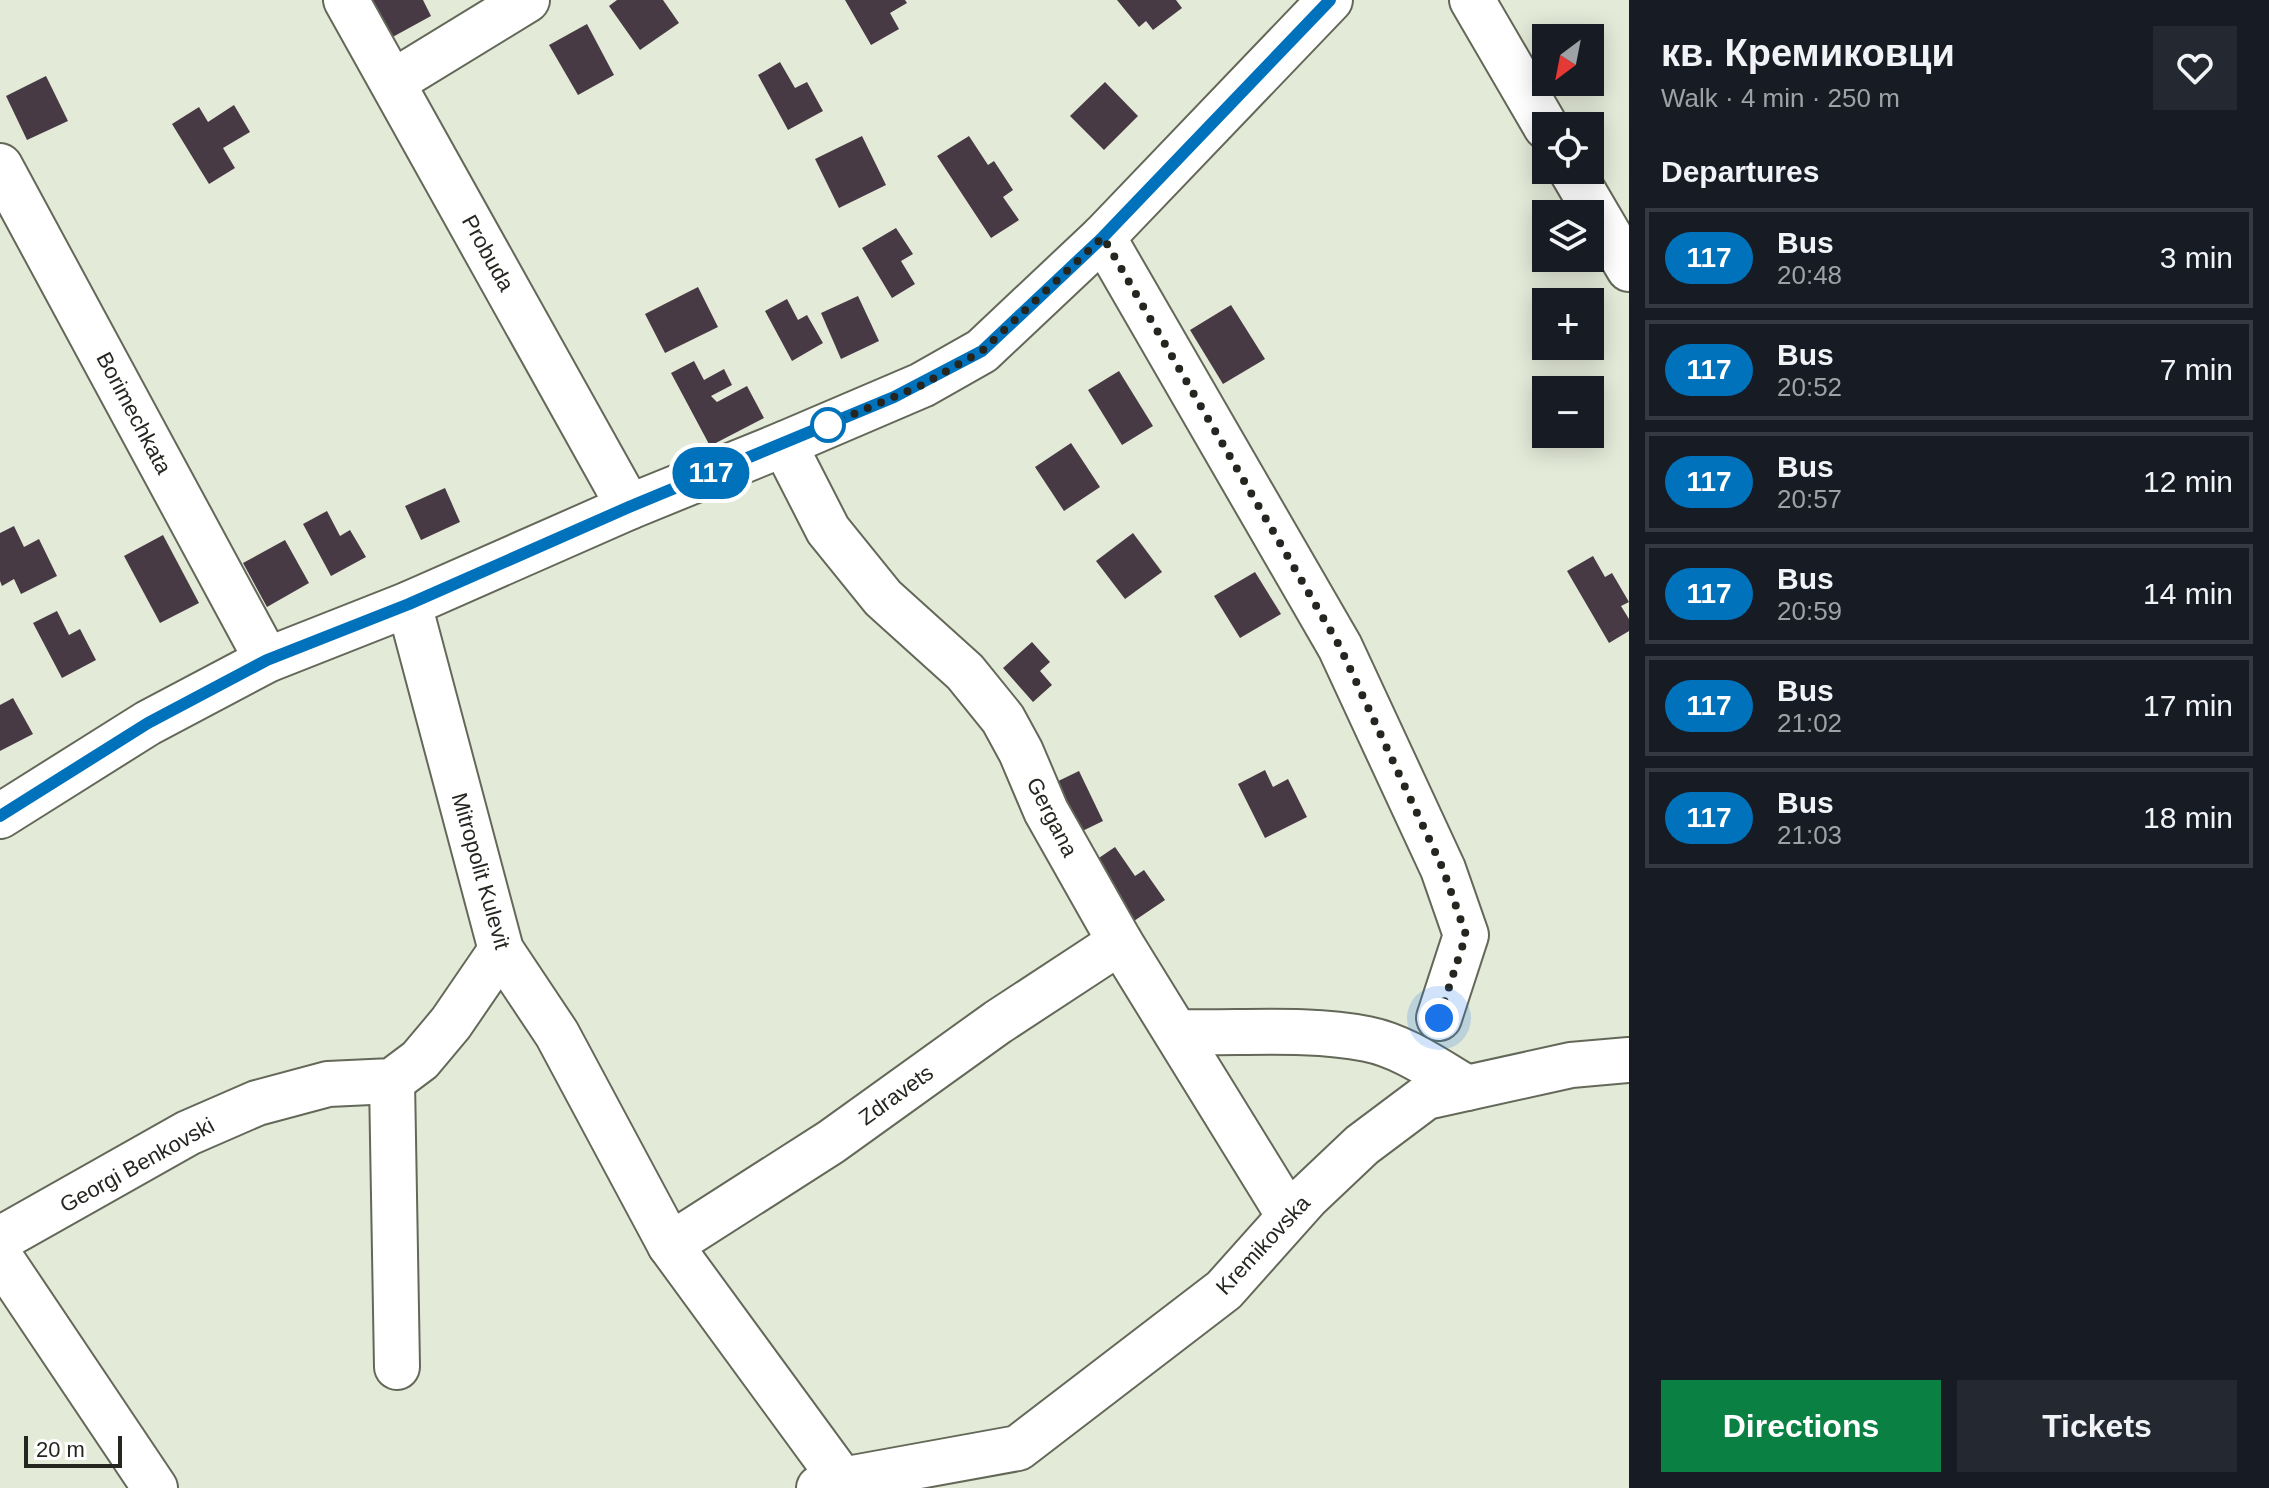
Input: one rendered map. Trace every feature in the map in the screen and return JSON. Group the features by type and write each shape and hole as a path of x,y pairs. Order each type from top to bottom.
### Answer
{"street":[{"name":"Probuda","path":"346,0 629,507"},
{"path":"393,82 527,0"},
{"path":"0,816 148,723 267,660 409,604 629,507 922,385 982,351 1103,237 1330,0"},
{"path":"1472,0 1537,112"},
{"name":"Borimechkata","path":"0,166 267,660"},
{"path":"1579,184 1629,269"},
{"path":"1103,237 1340,647 1443,869 1466,935 1439,1018"},
{"name":"Gergana","path":"784,444 828,530 883,598 965,672 1003,719 1046,811 1120,942 1289,1216"},
{"name":"Mitropolit Kulevit","path":"409,604 501,950 557,1034 670,1245 830,1484"},
{"name":"Zdravets","path":"670,1245 831,1142 998,1022 1120,942"},
{"path":"397,1367 392,1081 420,1060 501,950"},
{"path":"1176,1032 1313,1033 1370,1039 1417,1058 1467,1088"},
{"name":"Kremikovska","path":"830,1484 1018,1448 1224,1290 1289,1216 1362,1145 1426,1097 1571,1065 1629,1060"},
{"name":"Georgi Benkovski","path":"0,1239 188,1133 257,1103 328,1084 392,1081"},
{"path":"0,1257 155,1488"}],"building":[{"path":"367,0 423,0 431,16 389,39"},
{"path":"617,0 663,0 679,23 640,50 609,6"},
{"path":"845,0 905,0 907,3 890,13 899,29 871,45"},
{"path":"1117,0 1176,0 1182,8 1153,30 1146,21 1139,27"},
{"path":"587,24 614,75 578,95 549,45"},
{"path":"780,62 795,88 807,82 823,111 788,130 758,75"},
{"path":"46,76 68,121 27,140 6,96"},
{"path":"1105,82 1138,116 1104,150 1070,116"},
{"path":"234,105 250,132 223,148 235,168 209,184 172,124 199,107 208,122"},
{"path":"862,136 886,185 839,208 815,159"},
{"path":"969,136 988,165 994,161 1013,190 1003,197 1019,220 991,238 937,156"},
{"path":"896,228 913,254 901,261 915,284 892,298 862,248"},
{"path":"698,287 718,327 665,353 645,314"},
{"path":"858,296 879,341 841,359 821,313"},
{"path":"787,299 798,320 807,315 823,343 792,361 765,311"},
{"path":"1231,305 1265,359 1223,384 1190,330"},
{"path":"694,361 704,380 724,369 732,385 711,396 717,402 747,386 764,418 710,446 671,373"},
{"path":"1119,371 1153,426 1122,445 1088,390"},
{"path":"1071,443 1100,487 1064,511 1035,467"},
{"path":"445,488 460,522 421,540 405,506"},
{"path":"327,511 340,536 350,530 366,557 331,576 303,524"},
{"path":"14,526 24,547 39,539 57,576 21,594 14,579 2,586 0,581 0,533"},
{"path":"1133,533 1162,572 1125,599 1096,561"},
{"path":"163,535 199,603 160,623 124,556"},
{"path":"285,540 309,583 267,607 243,563"},
{"path":"1593,556 1605,577 1612,573 1629,602 1621,606 1629,619 1629,631 1609,643 1567,571"},
{"path":"1255,572 1281,614 1240,638 1214,596"},
{"path":"57,611 69,635 80,629 96,660 62,678 33,623"},
{"path":"1032,642 1050,662 1040,671 1052,685 1033,702 1003,668"},
{"path":"13,698 33,734 0,751 0,705"},
{"path":"1265,770 1273,787 1288,779 1307,817 1265,838 1238,784"},
{"path":"1079,771 1103,821 1072,836 1048,786"},
{"path":"1115,847 1135,876 1144,870 1165,900 1131,923 1090,864"}],"bus line":[{"name":"117","path":"0,816 148,723 267,660 409,604 629,507 922,385 982,351 1103,237 1330,0"}],"route":[{"path":"828,425 922,385 982,351 1103,237 1340,647 1443,869 1466,935 1439,1018"}]}
